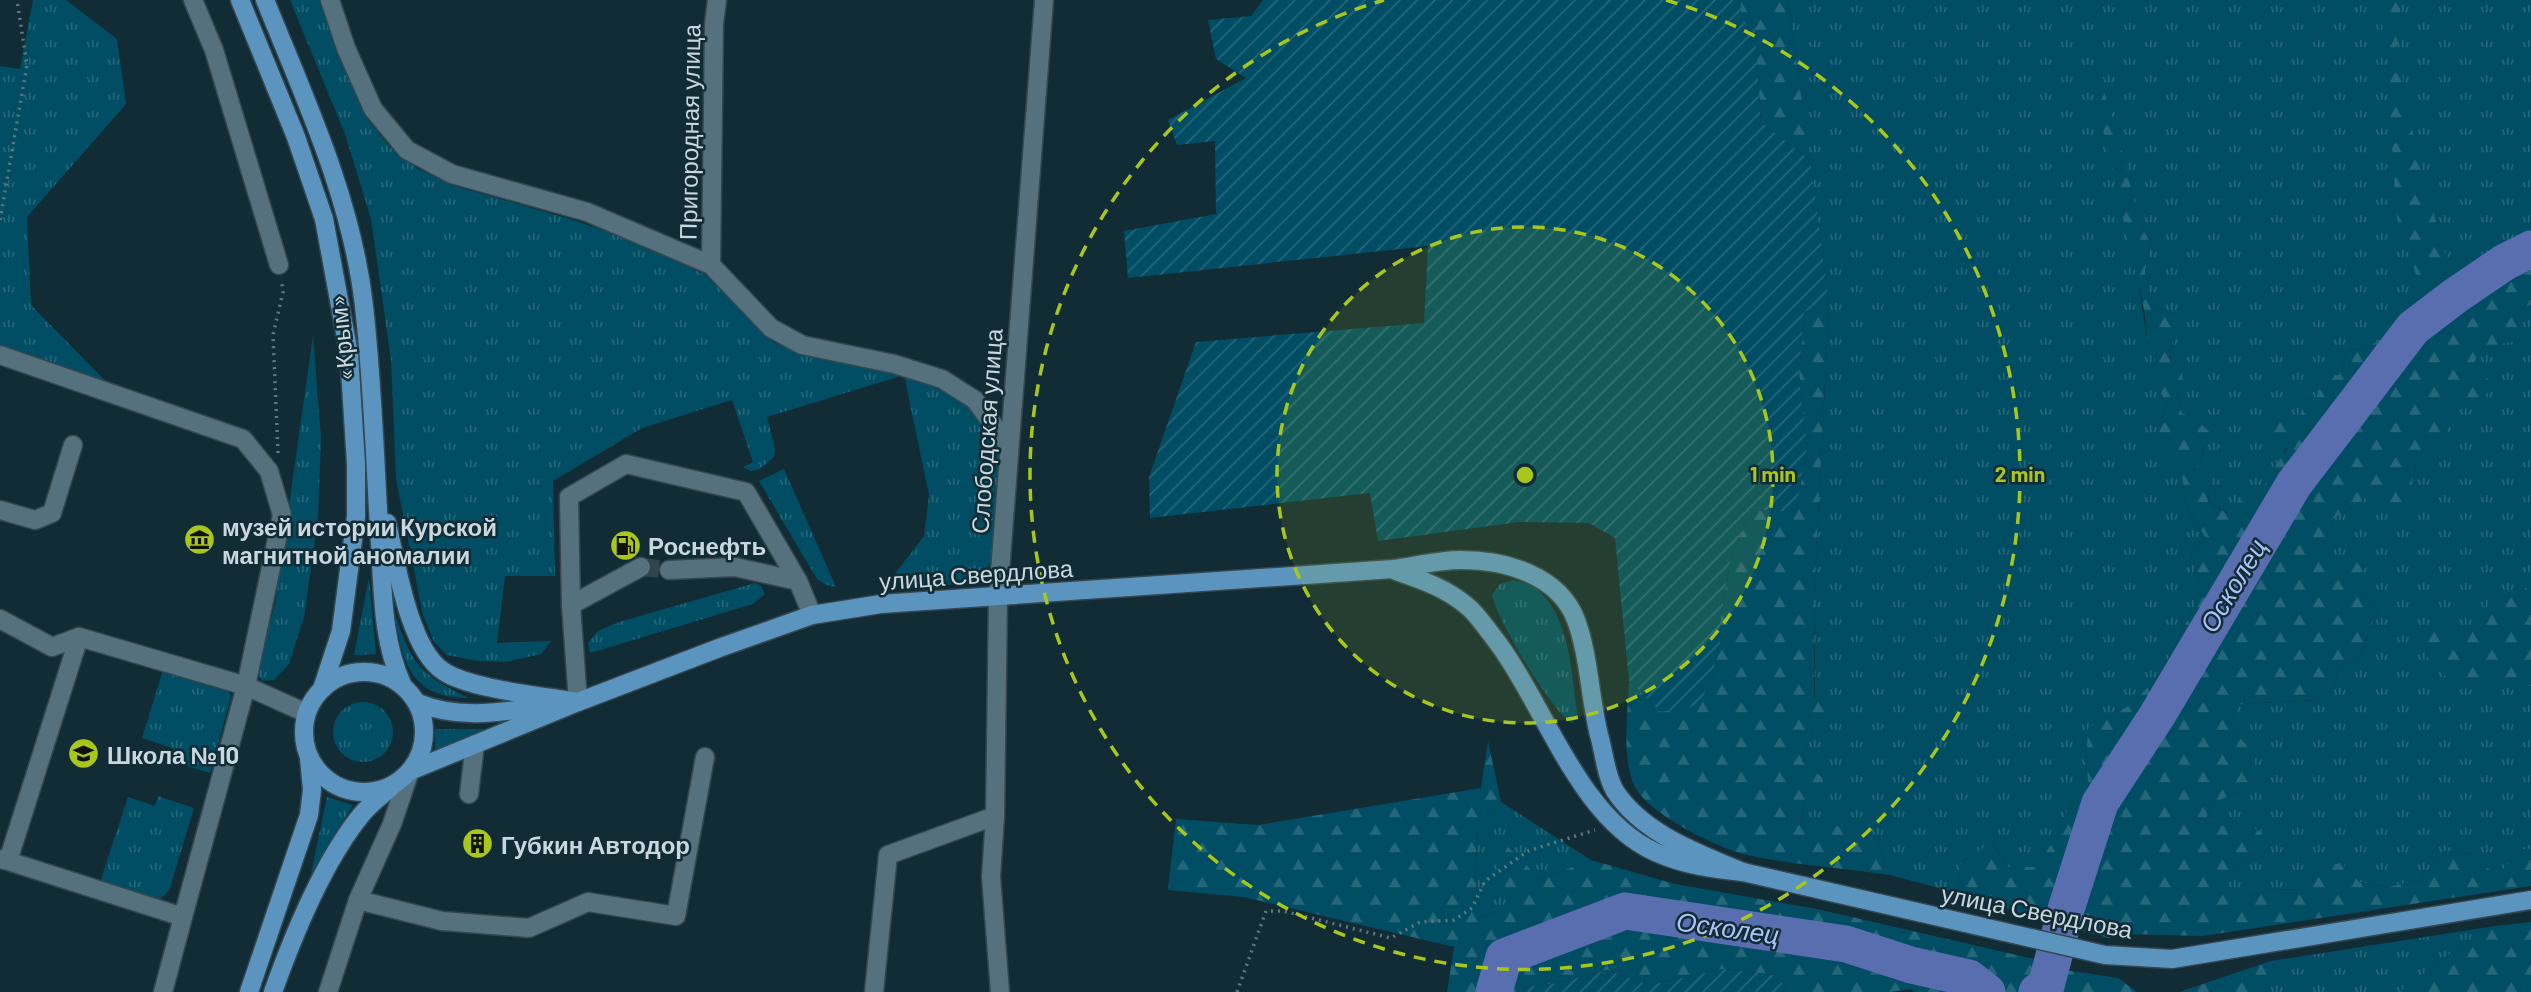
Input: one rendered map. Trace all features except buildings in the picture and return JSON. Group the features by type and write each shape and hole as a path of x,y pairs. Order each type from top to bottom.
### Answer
{"main road":[{"path":"240,0 296,137 324,219 349,354 356,464 356,516 341,631 321,689 306,713 304,744 309,758 312,790 309,815 250,992"},
{"name":"«Крым»","path":"265,0 328,158 351,233 364,304 387,640 392,662 402,684 418,703 424,722 425,738 421,754 410,771 362,813 329,865 298,929 273,992"},
{"path":"375,466 407,603 426,655 442,671 464,681 578,702"},
{"name":"улица Свердлова","path":"578,702 813,615 881,604 1393,569 1460,560 1493,563 1530,572 1558,592 1576,619 1596,721 1614,789 1636,816 1674,841 1743,873"},
{"name":"улица Свердлова","path":"1393,569 1435,584 1469,607 1509,656 1582,784 1612,821 1643,845 1696,867 1743,873 2105,954 2172,960 2531,900"},
{"name":"«Крым»","path":"321,689 350,673 367,671 383,674 402,684"},
{"path":"418,703 449,713 484,713 578,702"},
{"path":"410,771 578,702"},
{"path":"309,758 331,783 345,790 369,792 393,786"}],"street":[{"path":"193,0 214,50 279,265"},
{"path":"330,0 346,48 373,109 407,150 452,174 587,212 711,265 771,328 802,345 894,364 942,379 975,400 1009,446"},
{"name":"Пригородная улица","path":"711,265 714,23 717,0"},
{"name":"Слободская улица","path":"1000,992 990,877 995,816 998,598 1044,0"},
{"path":"0,355 243,439 269,471 282,514 246,686 163,992"},
{"path":"0,510 35,520 52,513 73,445"},
{"path":"578,702 571,604 569,497 626,464 746,492 798,581 813,615"},
{"path":"571,604 641,567"},
{"path":"669,570 735,567 798,581"},
{"path":"0,619 52,647 79,637 246,686 306,713"},
{"path":"79,637 4,860 183,917"},
{"path":"469,794 475,744"},
{"path":"358,900 442,921 529,928 588,902 676,916 705,757"},
{"path":"328,992 358,900 392,824 410,771"},
{"path":"874,992 888,855 995,816"}],"path":[{"path":"0,220 27,65 17,0"},
{"path":"269,471 279,453 273,335 283,292 279,265"},
{"path":"1237,992 1266,911 1283,911 1391,938 1420,922 1454,920 1472,908 1485,881 1528,851 1591,832 1612,821"}],"green space":[{"path":"33,0 66,0 117,39 126,104 27,217 31,305 118,394 0,361 0,66 20,69"},
{"path":"290,0 320,0 336,48 369,121 390,147 418,169 458,187 570,219 646,245 707,276 773,342 810,356 895,370 942,389 974,411 1002,455 992,559 983,577 919,587 904,584 894,575 924,536 929,495 904,375 767,417 775,448 774,457 760,469 751,471 743,467 753,462 732,400 642,428 553,481 555,576 505,576 497,643 551,641 541,654 506,662 478,661 447,655 434,642 423,615 396,479 391,360 371,219 345,134"},
{"path":"1263,0 1741,0 1741,18 1755,30 1761,122 1810,160 1829,303 1804,312 1799,374 1807,446 1796,512 1754,510 1732,549 1720,623 1720,644 1712,676 1699,705 1661,712 1629,681 1615,538 1589,523 1519,522 1378,541 1370,493 1150,518 1149,477 1196,342 1424,323 1428,246 1128,278 1124,231 1216,214 1215,141 1177,145 1168,120 1246,78 1216,59 1208,20 1251,16"},
{"path":"1741,0 1788,0 1810,160 1761,122 1755,31 1741,18"},
{"path":"1788,0 2531,0 2531,239 2498,256 2372,345 2348,352 2340,375 2316,398 2307,397 2304,412 2295,425 2279,464 2252,506 2228,513 2208,502 2211,481 2198,468 2205,445 2194,418 2182,413 2177,397 2183,388 2170,361 2175,314 2152,306 2145,271 2151,244 2139,222 2113,122 2147,338 2157,351 2155,379 2167,404 2160,423 2181,468 2186,506 2205,537 2191,555 2201,592 2161,674 2130,705 2089,728 2086,763 2089,789 2070,805 2052,843 2036,868 2008,867 1992,843 1962,862 1957,893 1890,875 1877,837 1801,829 1804,803 1802,762 1815,727 1814,597 1829,303"},
{"path":"2373,0 2401,1 2397,49 2417,154 2449,267 2421,290 2396,213 2386,37"},
{"path":"2095,62 2120,142 2139,222 2151,244 2145,271 2152,306 2175,314 2180,332 2171,344 2170,361 2182,371 2183,388 2177,397 2182,413 2194,418 2209,431 2198,468 2211,480 2208,502 2227,513 2240,500 2252,506 2287,448 2271,438 2267,419 2290,414 2295,424 2303,412 2307,397 2316,398 2325,376 2340,375 2348,352 2372,345 2498,256 2531,239 2531,304 2514,314 2521,340 2483,347 2474,363 2492,384 2480,406 2463,406 2444,397 2448,440 2416,463 2409,500 2392,514 2365,498 2333,519 2320,561 2371,561 2354,582 2364,597 2378,607 2361,655 2338,669 2334,687 2320,700 2241,704 2229,721 2251,750 2258,774 2238,792 2211,804 2205,822 2228,826 2244,822 2262,833 2259,850 2233,868 2224,885 2249,895 2270,889 2306,890 2320,867 2342,863 2359,882 2388,887 2421,880 2445,851 2470,854 2490,870 2502,870 2524,849 2531,849 2531,886 2203,936 2125,934 2109,938 2050,923 1957,893 1962,862 1991,843 2008,867 2036,867 2052,843 2070,805 2089,789 2086,763 2088,728 2130,705 2161,674 2201,592 2191,555 2205,537 2186,506 2181,468 2158,450 2160,423 2167,404 2155,379 2157,351 2147,338 2144,310 2097,103"},
{"path":"1829,303 1814,597 1814,697 1827,714 1815,727 1802,762 1823,778 1823,796 1804,803 1801,828 1829,824 1877,837 1890,875 1747,855 1702,838 1669,819 1643,797 1635,787 1628,763 1626,735 1629,681 1661,711 1712,676 1720,644 1720,623 1732,549 1754,510 1796,512 1807,446 1799,374 1804,312"},
{"path":"2531,304 2531,849 2524,849 2502,870 2490,871 2470,854 2445,851 2421,880 2388,887 2359,882 2306,890 2270,889 2249,895 2223,886 2233,868 2259,850 2244,822 2228,826 2205,822 2211,804 2238,792 2251,750 2229,721 2241,704 2320,700 2334,687 2338,669 2361,655 2378,607 2364,597 2353,582 2370,561 2319,561 2333,519 2365,498 2409,500 2416,463 2443,396 2463,406 2474,363 2484,346 2520,340 2514,314"},
{"path":"313,336 321,438 318,518 304,617 289,664 274,680 262,681 256,671 275,604"},
{"path":"784,469 836,587 817,579 759,481"},
{"path":"369,578 376,654 354,655"},
{"path":"1513,580 1534,587 1556,613 1571,665 1578,717 1572,723 1563,716 1539,684 1496,607 1492,595 1500,584"},
{"path":"755,583 761,586 765,594 753,604 590,653 588,643 598,631 619,622"},
{"path":"2525,587 2531,594 2531,686 2518,689 2498,683 2456,683 2440,672 2425,654 2423,634 2433,626 2475,625 2486,613 2490,591 2506,592"},
{"path":"395,614 407,645 420,666 429,675 469,698 434,692 413,674 401,648"},
{"path":"164,667 227,687 231,697 210,773 168,760 172,748 142,738"},
{"path":"357,702 369,702 388,715 393,732 391,744 380,757 369,762 357,762 338,749 333,738 333,726 346,707"},
{"path":"435,729 492,729 435,750"},
{"path":"1488,741 1501,802 1478,830 1475,875 1480,918 1514,903 1495,869 1508,847 1540,879 1591,860 1675,884 1817,909 2038,960 2041,984 2023,992 1997,992 1972,972 1914,959 1849,937 1624,902 1497,949 1494,992 1447,992 1454,947 1244,897 1168,890 1176,819 1258,825 1481,788"},
{"path":"158,796 194,808 169,891 158,900 100,882 128,797 155,806"},
{"path":"327,797 353,805 311,874"},
{"path":"1501,802 1591,860 1540,879 1508,848 1514,903 1480,918 1475,875 1478,830"},
{"path":"2531,922 2531,992 2399,992 2451,953 2495,926"},
{"path":"1626,923 1847,955 1969,992 1915,992 1911,989 1890,992 1788,992 1777,975 1723,969 1650,985 1607,970 1552,984 1523,987 1521,992 1505,992 1510,962"},
{"path":"2495,926 2451,953 2399,992 2248,992 2280,975 2271,961"},
{"path":"2271,961 2281,975 2248,992 2179,992"},
{"path":"1723,969 1777,975 1788,992 1521,992 1523,987 1552,984 1607,970 1650,985"},
{"path":"2065,970 2118,978 2137,992 2057,992"}],"waterway":[{"name":"Осколец","path":"2037,992 2046,986 2067,906 2100,803 2158,714 2294,484 2413,328 2505,262 2531,249"},
{"name":"Осколец","path":"1494,992 1504,957 1625,911 1846,944 1911,965 1969,978 1987,992"}],"tunnel":[{"path":"641,567 669,570"}],"place":[{"name":"музей истории Курской магнитной аномалии","path":"199,540"},
{"name":"Роснефть","path":"625,545"},
{"name":"Школа №10","path":"84,754"},
{"name":"Губкин Автодор","path":"478,844"}]}
